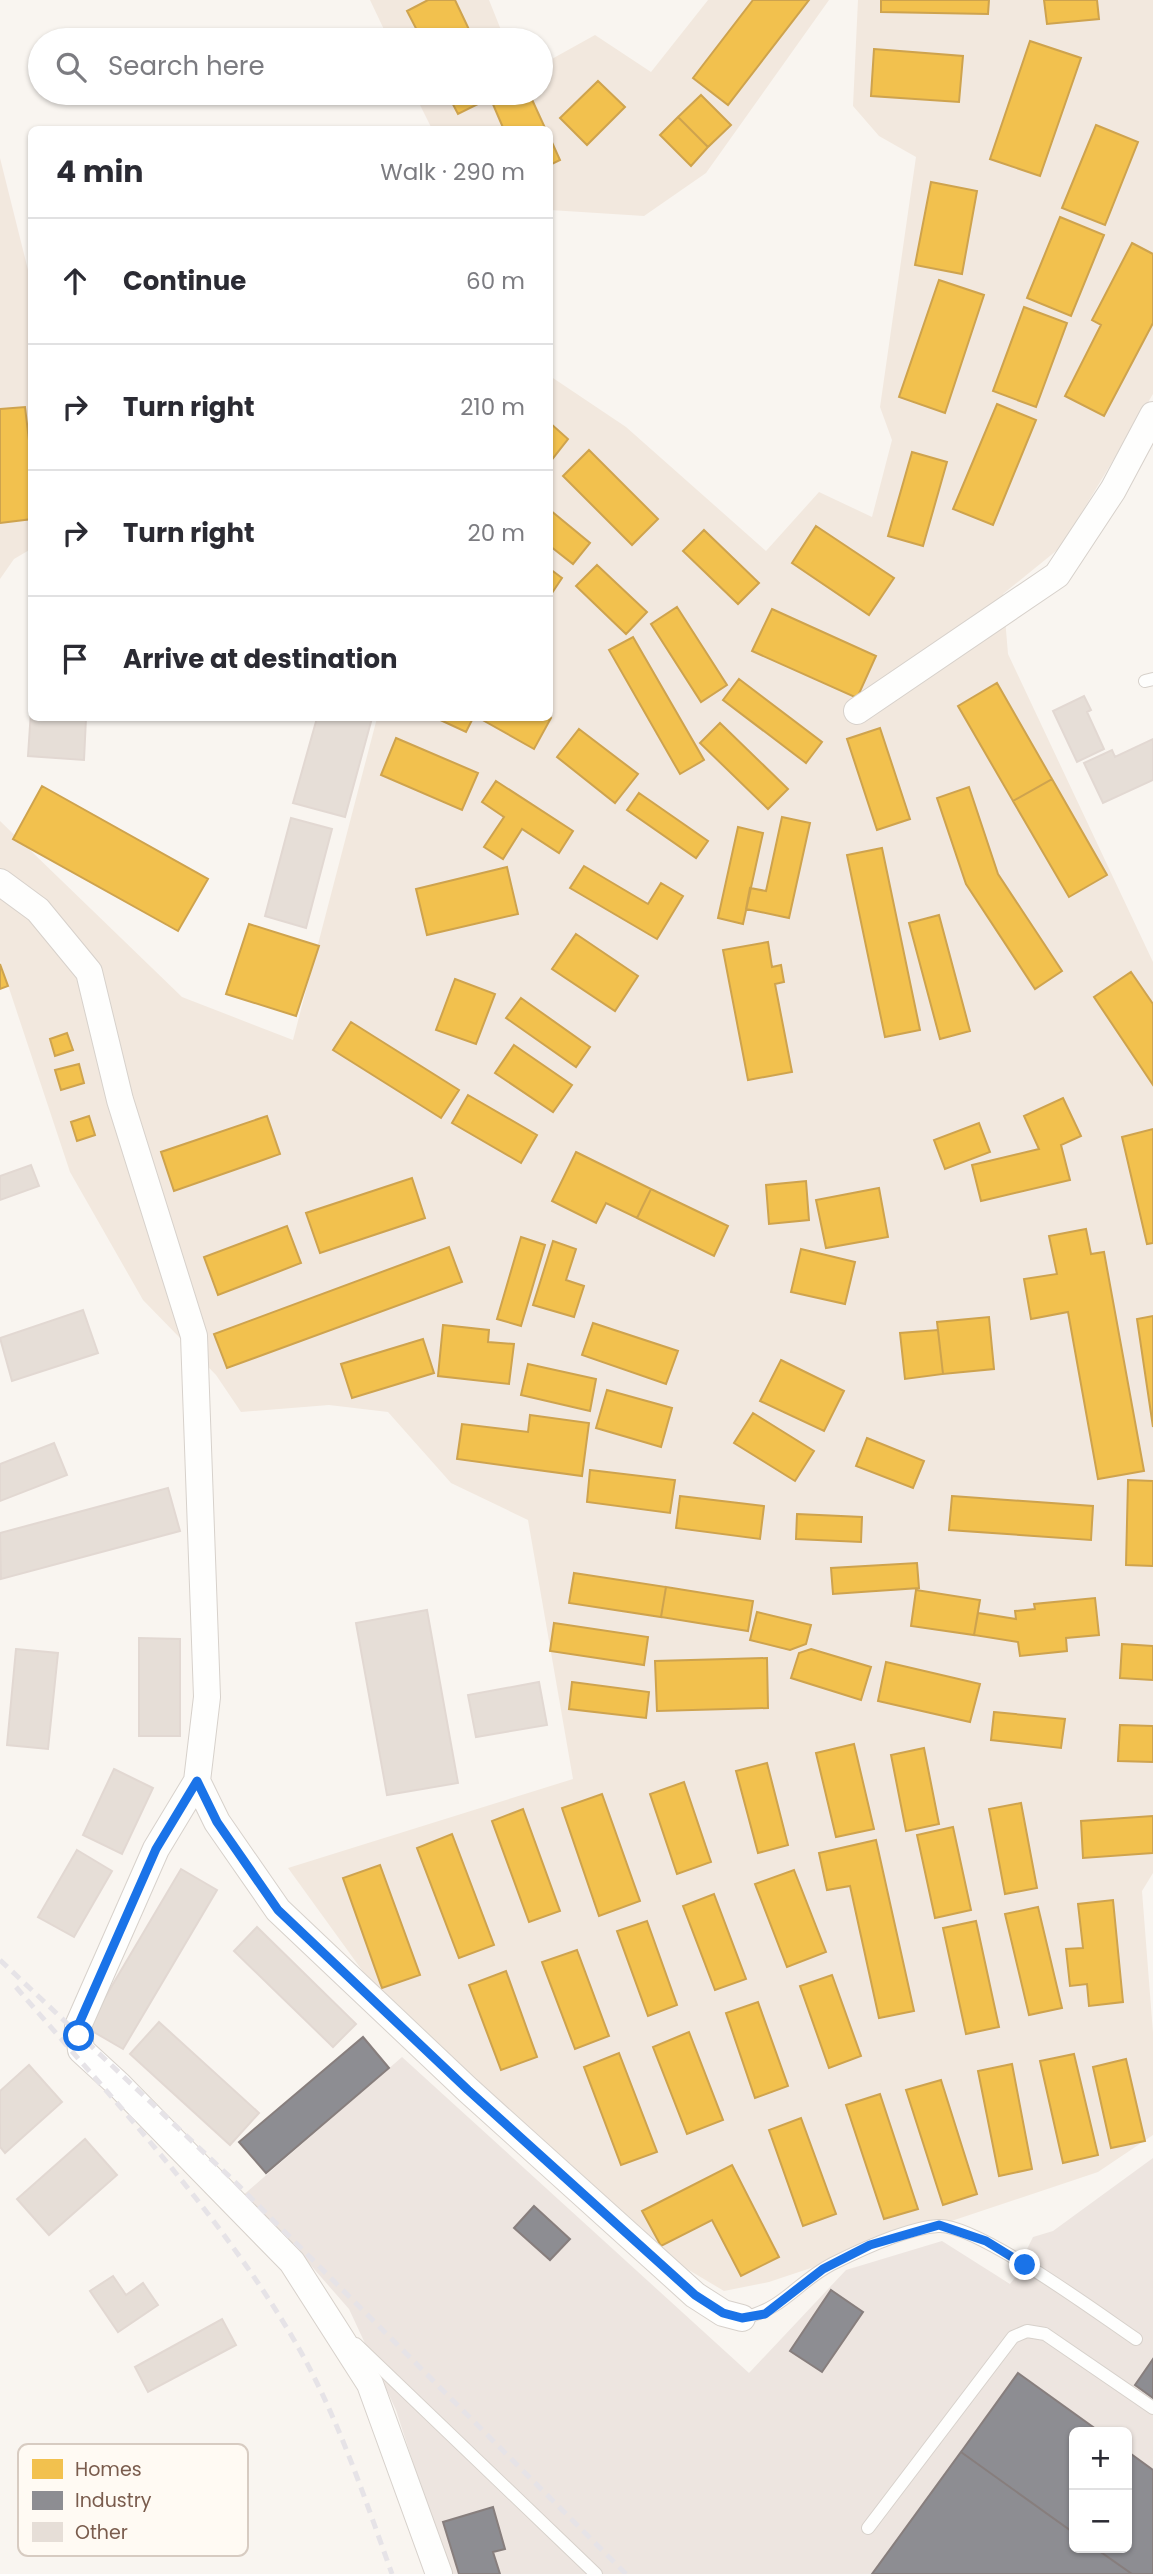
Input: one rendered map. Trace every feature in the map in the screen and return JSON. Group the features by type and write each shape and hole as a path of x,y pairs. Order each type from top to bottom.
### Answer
{"street":[{"path":"857,711 1057,575 1113,490 1153,415"},
{"path":"0,882 38,909 89,972 120,1100 194,1336 207,1697 197,1781 156,1849 78,2026 81,2050 120,2085 292,2262 370,2384 439,2574"},
{"path":"197,1781 217,1822 278,1910 468,2090 695,2295 723,2313 742,2318"}],"lane":[{"path":"742,2318 765,2314 823,2269 870,2245 939,2225 986,2241 1136,2339"},
{"path":"328,2317 596,2574"},
{"path":"869,2528 1013,2337 1027,2331 1045,2334 1153,2408"}],"shaded area":[{"path":"370,0 489,0 500,28 383,28"},
{"path":"708,0 829,0 706,173 644,216 553,210 553,126 430,126 420,105 553,105 553,58 595,35 651,72"},
{"path":"858,0 1153,0 1153,394 1061,547 1003,594 1008,654 1153,962 1153,1873 1142,1891 1153,2033 1153,2135 1098,2172 769,2282 724,2291 677,2263 377,1991 288,1868 573,1779 528,1520 451,1483 388,1412 329,1405 241,1412 216,1375 143,1300 70,1172 0,961 0,821 182,997 293,1040 376,721 553,721 553,378 626,427 766,551 819,492 872,517 892,440 880,407 916,157 879,136 853,106"},
{"path":"0,158 28,270 28,551 14,559 0,579"},
{"path":"402,2057 749,2373 846,2270 942,2241 1010,2284 1031,2257 1027,2249 1033,2237 1053,2231 1153,2158 1153,2574 449,2574 396,2410 349,2309 307,2261 241,2197"}],"building: Homes":[{"path":"428,0 455,0 468,28 416,28 407,11"},
{"path":"753,0 809,0 728,105 693,78"},
{"path":"881,0 989,0 988,14 881,12"},
{"path":"1044,0 1097,0 1099,19 1047,24"},
{"path":"1030,41 1081,58 1040,176 990,159"},
{"path":"874,49 963,56 959,102 871,96"},
{"path":"598,81 625,107 587,145 560,118"},
{"path":"701,95 731,125 708,147 678,117"},
{"path":"453,105 476,105 458,114"},
{"path":"493,105 535,105 544,126 502,126"},
{"path":"678,117 708,147 691,166 660,135"},
{"path":"1096,125 1138,142 1105,225 1062,208"},
{"path":"553,145 560,160 553,164"},
{"path":"931,182 977,191 962,274 915,265"},
{"path":"1060,217 1104,235 1071,316 1027,298"},
{"path":"1132,243 1153,254 1153,323 1104,416 1065,396 1101,325 1092,320"},
{"path":"939,280 984,295 945,413 899,397"},
{"path":"1024,307 1067,323 1036,407 993,391"},
{"path":"997,404 1036,420 993,525 953,509"},
{"path":"25,407 28,432 28,520 0,523 0,409"},
{"path":"553,426 568,439 553,458"},
{"path":"589,450 658,519 632,545 563,476"},
{"path":"912,452 947,462 923,546 888,536"},
{"path":"553,512 590,543 573,564 553,548"},
{"path":"816,526 894,578 869,615 792,563"},
{"path":"704,530 759,583 738,604 683,551"},
{"path":"597,565 647,612 626,634 576,586"},
{"path":"553,571 562,578 553,592"},
{"path":"677,607 727,685 701,702 651,624"},
{"path":"772,609 876,656 857,698 752,651"},
{"path":"633,637 704,760 680,774 609,650"},
{"path":"739,679 822,742 806,763 723,700"},
{"path":"997,683 1052,779 1013,801 958,706"},
{"path":"442,721 472,721 466,732"},
{"path":"484,721 549,721 534,749"},
{"path":"720,723 788,789 768,809 700,743"},
{"path":"880,728 910,819 877,830 847,739"},
{"path":"579,729 638,774 615,803 557,757"},
{"path":"396,738 478,773 462,810 381,775"},
{"path":"1052,779 1107,875 1069,897 1013,801"},
{"path":"496,781 573,831 559,853 522,829 503,859 484,847 504,817 482,802"},
{"path":"42,786 208,879 178,931 13,839"},
{"path":"969,787 998,874 1062,971 1035,989 966,884 937,798"},
{"path":"639,793 708,841 696,858 627,810"},
{"path":"782,817 810,823 789,918 746,909 750,888 766,891"},
{"path":"738,827 763,833 743,924 718,918"},
{"path":"882,848 920,1030 885,1037 847,855"},
{"path":"584,866 648,904 661,883 683,896 657,939 570,888"},
{"path":"507,867 518,914 427,935 416,889"},
{"path":"939,915 970,1031 940,1039 909,923"},
{"path":"249,924 319,946 296,1016 226,994"},
{"path":"576,934 638,976 615,1011 552,969"},
{"path":"768,942 772,967 781,965 784,982 775,984 792,1072 748,1080 723,950"},
{"path":"0,964 8,986 0,989"},
{"path":"1131,972 1153,1004 1153,1085 1094,997"},
{"path":"455,979 495,994 476,1044 436,1030"},
{"path":"521,998 590,1047 576,1067 506,1018"},
{"path":"351,1022 459,1090 441,1118 333,1050"},
{"path":"67,1033 73,1050 55,1056 50,1039"},
{"path":"514,1045 572,1085 553,1112 495,1073"},
{"path":"79,1064 84,1083 61,1090 55,1070"},
{"path":"468,1095 537,1135 521,1163 452,1123"},
{"path":"1063,1098 1081,1136 1061,1145 1070,1180 981,1201 972,1165 1039,1149 1024,1116"},
{"path":"89,1116 95,1135 77,1141 71,1122"},
{"path":"267,1116 280,1154 174,1191 161,1152"},
{"path":"979,1123 990,1152 945,1169 934,1140"},
{"path":"1153,1129 1153,1243 1147,1244 1122,1137"},
{"path":"576,1152 651,1189 637,1218 606,1203 596,1223 552,1201"},
{"path":"412,1178 425,1218 320,1253 306,1213"},
{"path":"806,1181 809,1220 769,1224 766,1185"},
{"path":"879,1188 888,1237 826,1248 816,1200"},
{"path":"651,1189 728,1226 714,1256 637,1218"},
{"path":"287,1226 301,1263 218,1295 204,1257"},
{"path":"1086,1229 1091,1254 1104,1252 1144,1471 1098,1479 1068,1312 1031,1319 1024,1279 1057,1274 1049,1236"},
{"path":"521,1237 545,1245 521,1326 497,1319"},
{"path":"553,1241 576,1249 566,1280 584,1286 574,1317 533,1305"},
{"path":"449,1247 462,1282 227,1368 214,1334"},
{"path":"801,1249 855,1262 845,1304 791,1292"},
{"path":"1153,1316 1153,1427 1137,1319"},
{"path":"989,1317 994,1369 943,1374 937,1322"},
{"path":"593,1323 678,1351 666,1384 582,1355"},
{"path":"443,1325 489,1330 488,1342 514,1344 509,1384 438,1376"},
{"path":"938,1330 943,1374 905,1379 900,1333"},
{"path":"423,1339 434,1373 352,1398 341,1364"},
{"path":"781,1360 844,1391 824,1431 760,1401"},
{"path":"528,1364 596,1379 590,1411 521,1395"},
{"path":"607,1390 672,1408 661,1447 596,1428"},
{"path":"753,1413 814,1451 795,1481 734,1443"},
{"path":"530,1415 589,1423 582,1476 457,1459 462,1424 528,1432"},
{"path":"867,1438 924,1461 913,1488 856,1466"},
{"path":"590,1470 675,1480 670,1513 587,1502"},
{"path":"1128,1480 1153,1481 1153,1566 1126,1565"},
{"path":"680,1496 764,1506 760,1539 676,1528"},
{"path":"952,1496 1093,1506 1091,1540 949,1530"},
{"path":"797,1514 862,1517 861,1542 796,1539"},
{"path":"917,1563 919,1588 833,1594 831,1568"},
{"path":"574,1573 666,1587 661,1617 569,1603"},
{"path":"666,1587 753,1601 748,1631 661,1617"},
{"path":"916,1590 980,1600 974,1635 911,1626"},
{"path":"1095,1598 1099,1635 1066,1638 1067,1651 1020,1656 1018,1642 974,1635 978,1613 1016,1619 1015,1611 1035,1609 1034,1604"},
{"path":"757,1612 811,1625 806,1644 790,1650 750,1640"},
{"path":"554,1623 648,1637 644,1665 550,1651"},
{"path":"1122,1644 1153,1646 1153,1680 1120,1678"},
{"path":"811,1649 871,1667 861,1700 791,1678 799,1653"},
{"path":"767,1658 768,1708 657,1711 655,1661"},
{"path":"886,1662 980,1684 970,1722 878,1701"},
{"path":"572,1682 649,1692 646,1718 569,1709"},
{"path":"994,1712 1065,1719 1061,1748 991,1740"},
{"path":"1120,1725 1153,1726 1153,1762 1118,1761"},
{"path":"854,1744 874,1829 836,1837 816,1753"},
{"path":"924,1748 939,1824 906,1831 891,1755"},
{"path":"767,1763 788,1845 758,1853 736,1771"},
{"path":"684,1782 711,1862 677,1874 650,1794"},
{"path":"602,1794 640,1901 599,1916 562,1808"},
{"path":"1021,1803 1037,1888 1005,1894 989,1809"},
{"path":"523,1809 560,1911 529,1922 492,1821"},
{"path":"1153,1816 1153,1853 1083,1858 1081,1821"},
{"path":"953,1827 971,1910 935,1918 917,1835"},
{"path":"452,1834 494,1945 459,1958 417,1848"},
{"path":"876,1840 914,2011 879,2018 850,1886 827,1890 819,1853"},
{"path":"380,1865 420,1975 382,1988 343,1878"},
{"path":"794,1870 826,1952 787,1967 755,1884"},
{"path":"714,1894 746,1979 715,1990 683,1906"},
{"path":"1113,1900 1123,2002 1089,2006 1087,1984 1070,1986 1066,1949 1083,1948 1078,1904"},
{"path":"1038,1907 1062,2008 1029,2015 1005,1914"},
{"path":"647,1921 677,2005 648,2016 617,1931"},
{"path":"976,1921 999,2027 966,2034 943,1928"},
{"path":"577,1950 609,2036 575,2049 542,1962"},
{"path":"506,1971 537,2057 501,2070 469,1985"},
{"path":"832,1975 861,2056 829,2068 800,1986"},
{"path":"758,2002 788,2086 755,2098 726,2013"},
{"path":"689,2032 723,2120 687,2134 653,2047"},
{"path":"619,2053 657,2152 621,2165 584,2067"},
{"path":"1074,2054 1098,2155 1063,2163 1040,2061"},
{"path":"1126,2059 1145,2141 1111,2148 1093,2067"},
{"path":"1012,2064 1032,2169 999,2176 978,2071"},
{"path":"941,2080 977,2194 943,2205 906,2090"},
{"path":"880,2094 918,2209 884,2219 846,2105"},
{"path":"801,2118 836,2214 803,2226 769,2130"},
{"path":"732,2165 779,2257 741,2276 712,2220 661,2246 642,2211"}],"building: Industry":[{"path":"363,2037 389,2068 266,2173 239,2142"},
{"path":"534,2206 570,2239 550,2260 514,2228"},
{"path":"831,2290 863,2312 822,2372 790,2351"},
{"path":"1153,2359 1153,2398 1135,2385"},
{"path":"1018,2373 1093,2427 1069,2427 1069,2529 961,2452"},
{"path":"961,2452 1069,2529 1069,2553 1102,2553 1132,2574 872,2574"},
{"path":"1132,2455 1153,2470 1153,2574 1132,2574 1102,2553 1132,2553"},
{"path":"493,2507 505,2549 493,2552 500,2574 459,2574 443,2522"}],"building: Other":[{"path":"1084,696 1091,710 1087,712 1104,749 1077,762 1053,711"},
{"path":"30,721 86,721 84,760 28,756"},
{"path":"316,721 371,721 345,817 293,803"},
{"path":"1153,739 1153,780 1103,803 1084,763 1112,750 1115,757"},
{"path":"291,818 332,829 306,928 265,916"},
{"path":"31,1165 39,1186 0,1200 0,1176"},
{"path":"83,1310 98,1353 12,1381 0,1338"},
{"path":"54,1443 67,1475 0,1501 0,1464"},
{"path":"168,1488 180,1531 1,1579 0,1533"},
{"path":"427,1610 458,1783 387,1795 356,1623"},
{"path":"139,1638 180,1639 180,1736 139,1736"},
{"path":"16,1649 58,1653 48,1749 7,1745"},
{"path":"539,1682 547,1725 476,1737 468,1695"},
{"path":"114,1769 153,1788 122,1854 83,1835"},
{"path":"77,1850 112,1871 74,1937 38,1917"},
{"path":"181,1869 217,1890 123,2049 87,2028"},
{"path":"257,1927 356,2024 333,2047 234,1951"},
{"path":"159,2022 259,2113 230,2145 130,2054"},
{"path":"29,2065 62,2102 5,2153 0,2147 0,2091"},
{"path":"85,2139 117,2175 49,2235 17,2199"},
{"path":"113,2276 126,2295 143,2283 158,2305 118,2332 90,2291"},
{"path":"222,2319 236,2345 148,2392 135,2367"}],"railway":[{"path":"0,1960 232,2179 626,2574"},
{"path":"16,1987 201,2204 267,2297 297,2345 325,2400 392,2574"}],"route":[{"path":"79,2036 78,2026 156,1849 197,1781 217,1822 278,1910 468,2090 695,2295 723,2313 742,2318 765,2314 823,2269 870,2245 939,2225 986,2241 1025,2265"}]}
